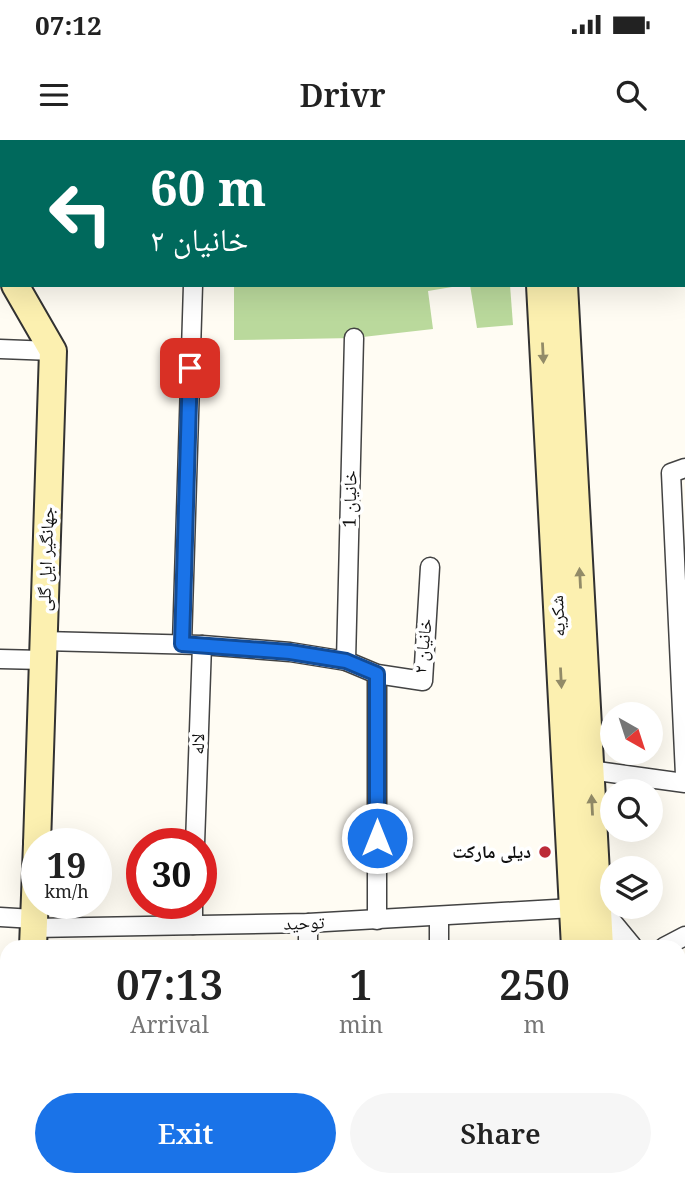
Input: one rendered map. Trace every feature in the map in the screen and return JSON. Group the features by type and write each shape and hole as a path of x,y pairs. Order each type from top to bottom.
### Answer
{"main road":[{"path":"16,287 53,351"},
{"name":"شکریه","path":"540,287 585,907 597,940"},
{"name":"شکریه","path":"564,287 590,770 585,907 578,940"},
{"name":"جهانگیر ایل گلی","path":"37,828 53,351"}],"street":[{"path":"182,644 193,287"},
{"name":"خانیان 1","path":"346,661 354,338"},
{"path":"0,349 53,351"},
{"path":"685,468 671,472 685,775"},
{"name":"خانیان ۲","path":"0,659 43,650 202,645 290,652 346,661 377,674 423,681 430,567"},
{"name":"لاله","path":"196,828 202,645"},
{"path":"377,674 377,920"},
{"path":"590,770 685,783"},
{"path":"585,907 622,940"},
{"name":"توحید","path":"0,917 34,931 377,920 585,907"},
{"path":"439,917 439,940"},
{"path":"193,919 193,925"},
{"path":"308,923 309,940"}],"green space":[{"path":"234,287 452,287 428,291 433,329 354,338 234,340"},
{"path":"470,287 510,287 513,325 477,328"}],"place":[{"name":"دیلی مارکت","path":"545,852"}],"route":[{"path":"190,368 182,644 290,652 346,661 377,674 377,838"}]}
